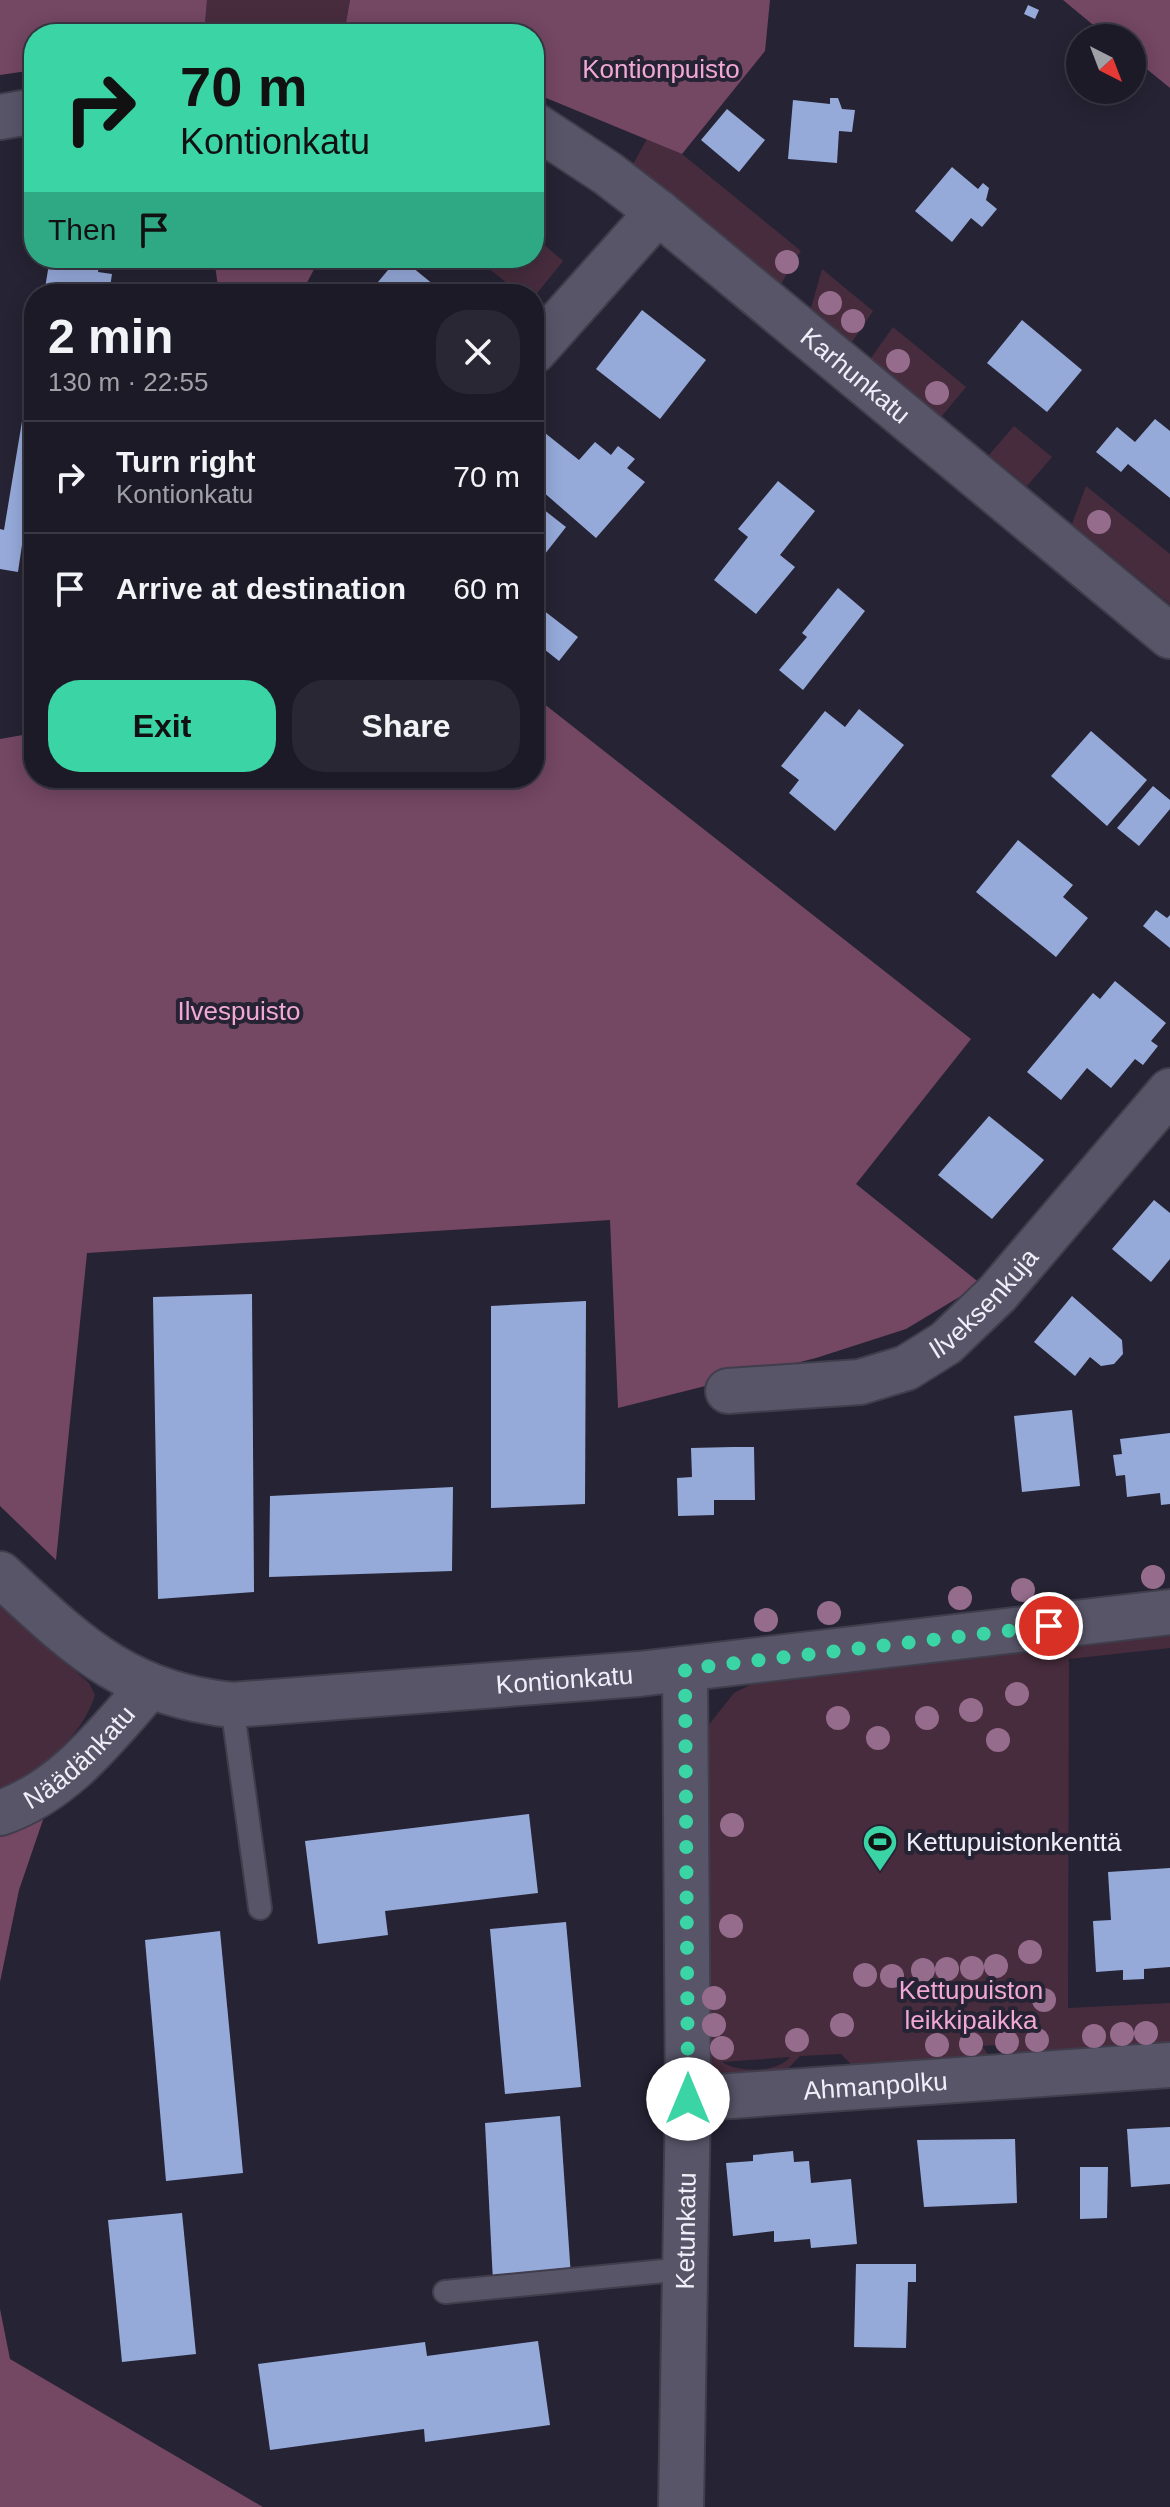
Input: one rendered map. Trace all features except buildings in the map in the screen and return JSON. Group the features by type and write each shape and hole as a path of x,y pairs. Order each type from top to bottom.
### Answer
{"street":[{"path":"0,117 24,113"},
{"name":"Karhunkatu","path":"544,132 607,173 658,212 1170,636"},
{"path":"544,340 658,212"},
{"name":"Ilveksenkuja","path":"728,1391 860,1382 906,1368 946,1343 997,1294 1170,1091"},
{"name":"Kontionkatu","path":"0,1574 65,1634 148,1688 192,1701 232,1705 685,1669 1170,1612"},
{"name":"Ketunkatu","path":"681,2507 688,2099 685,1669"},
{"name":"Näädänkatu","path":"0,1813 55,1784 85,1759 148,1688"},
{"name":"Ahmanpolku","path":"688,2099 1170,2065"}],"lane":[{"path":"232,1705 260,1908"},
{"path":"445,2292 685,2269"}],"green space":[{"path":"0,0 207,0 205,24 24,24 24,71 0,75"},
{"path":"207,0 350,0 346,24 205,24"},
{"name":"Kontionpuisto","path":"350,0 770,0 765,51 682,154 544,97 544,24 346,24"},
{"path":"1063,0 1170,0 1170,88 1146,68 1146,24 1092,24"},
{"path":"647,139 682,154 801,251 781,284 633,164"},
{"path":"544,245 563,261 544,285 508,284 488,268 544,268"},
{"path":"215,268 315,268 306,284 218,284"},
{"path":"822,269 873,311 852,342 811,308"},
{"path":"893,327 966,387 941,417 871,358"},
{"path":"1014,426 1052,457 1027,486 989,455"},
{"path":"1086,486 1170,554 1170,604 1072,524"},
{"name":"Ilvespuisto","path":"544,704 971,1039 856,1184 981,1284 906,1329 816,1358 618,1408 610,1220 87,1253 56,1560 0,1506 0,739 24,735 24,788 544,788"},
{"path":"0,1606 89,1683 95,1695 80,1726 57,1752 0,1790"},
{"name":"Kettupuiston leikkipaikka","path":"1170,1633 1170,1648 1069,1659 1068,2008 1170,2003 1170,2053 1013,2064 998,2045 982,2046 993,2061 853,2066 841,2054 800,2056 779,2078 721,2078 710,2072 707,1727 734,1693 762,1679","holes":["790,2057 758,2070 722,2062"]},
{"path":"46,1811 19,1890 0,1982 0,1835 29,1824"},
{"path":"0,2309 10,2359 263,2507 0,2507"}],"place":[{"name":"Kettupuistonkenttä","path":"880,1873"}],"route":[{"path":"688,2099 685,1669 1049,1626"}]}
